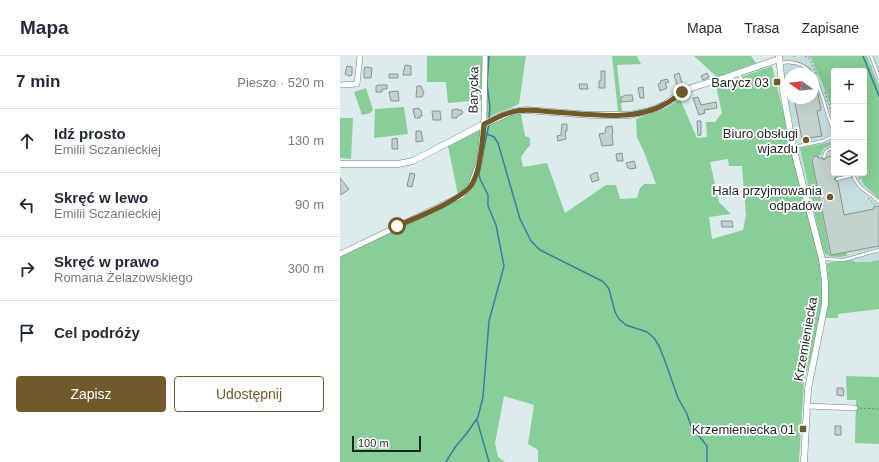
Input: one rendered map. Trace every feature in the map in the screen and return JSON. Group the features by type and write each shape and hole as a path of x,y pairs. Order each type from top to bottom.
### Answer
{"street":[{"path":"340,85 357,84 360,56"},
{"name":"Barycka","path":"340,254 461,196 471,185 480,160 485,123 485,56"},
{"path":"340,164 398,164 413,161 485,123 511,112 526,110 592,115 629,115 650,111 664,105 682,92 694,87 779,60"},
{"name":"Krzemieniecka","path":"779,60 793,147 822,259 825,282 825,304 809,379 804,462"},
{"path":"807,406 855,408"}],"lane":[{"path":"871,56 879,77"},
{"path":"779,60 800,60"},
{"path":"806,64 815,75 822,90 827,116 831,125"},
{"path":"739,73 742,82"},
{"path":"793,147 823,141 831,137"},
{"path":"824,157 826,150 831,148"},
{"path":"837,179 850,176"},
{"path":"854,176 855,181 861,188 879,202"},
{"path":"822,259 844,260 879,250"}],"path":[{"path":"859,176 861,182"},
{"path":"867,196 876,206"},
{"path":"855,408 879,409"}],"shaded area":[{"path":"782,56 807,56 811,58 815,68 783,69"},
{"path":"867,56 879,56 879,88 872,70"},
{"path":"819,76 831,107 831,176 860,176 864,185 879,199 879,260 854,262 853,260 827,263 798,154 789,104 819,104"}],"green space":[{"path":"427,56 483,56 481,100 448,103 446,82 427,82"},
{"path":"488,56 526,56 519,104 486,118"},
{"path":"612,56 637,56 641,64 617,65 622,111 618,111"},
{"path":"694,56 751,56 756,63 717,77"},
{"path":"807,56 867,56 879,87 879,199 864,185 860,176 867,176 867,68 831,68 831,107 819,76 819,68 815,68 811,58"},
{"path":"772,66 820,263 823,304 814,348 804,381 799,462 538,462 538,450 528,444 534,405 504,396 495,443 498,457 505,462 340,462 340,257 462,198 472,188 478,174 486,126 516,113 521,114 525,136 530,138 530,146 521,157 523,167 547,163 565,213 606,185 616,185 620,199 637,198 640,188 644,184 656,184 637,137 636,119 665,109 680,99 697,138 707,137 706,122 715,122 722,113 716,86","holes":["728,159 729,166 742,166 746,215 743,230 712,239 709,217 731,214 719,202 710,162"]},
{"path":"366,88 373,110 370,113 362,115 354,92"},
{"path":"404,107 408,134 374,138 375,109"},
{"path":"340,118 353,118 351,159 340,158"},
{"path":"482,129 478,165 471,181 458,195 448,146"},
{"path":"831,142 831,144 824,148 821,155 811,157 830,255 846,252 847,256 831,256 825,254 823,251 800,148"},
{"path":"853,260 854,262 869,262 879,260 879,309 838,314 838,318 824,318 827,263"},
{"path":"846,376 879,377 879,444 855,443 856,400 847,400"}],"building":[{"path":"405,65 411,66 411,75 403,75"},
{"path":"347,66 352,67 352,75 349,76 345,74"},
{"path":"365,67 372,68 371,78 364,78"},
{"path":"601,71 605,71 605,88 599,88"},
{"path":"679,73 683,86 678,88 674,75"},
{"path":"707,73 709,77 703,80 701,76"},
{"path":"389,74 398,74 398,78 389,78"},
{"path":"667,79 669,82 665,83 667,88 660,91 658,84 661,83 660,81"},
{"path":"579,84 587,84 588,89 580,89"},
{"path":"387,85 387,89 382,89 382,92 376,92 376,86"},
{"path":"417,86 421,86 424,93 422,97 416,97"},
{"path":"643,87 644,98 640,98 638,88"},
{"path":"398,91 399,101 391,101 389,92"},
{"path":"632,95 633,101 621,102 621,97"},
{"path":"698,97 701,105 716,102 717,108 704,110 705,113 699,115 693,98"},
{"path":"819,100 821,110 817,111 822,136 808,138 808,141 804,142 804,139 802,139 795,104 819,104"},
{"path":"419,108 422,116 420,116 420,118 415,118 413,109"},
{"path":"458,109 463,112 462,114 457,116 457,118 452,118 452,110"},
{"path":"432,111 440,111 441,120 433,120"},
{"path":"697,121 701,121 701,135 698,136"},
{"path":"562,124 567,124 567,131 565,131 566,139 558,141 557,136 561,135"},
{"path":"612,126 613,145 602,146 599,134 605,133 606,127"},
{"path":"416,131 421,131 423,141 416,142"},
{"path":"397,138 398,149 392,149 392,139"},
{"path":"622,153 623,161 617,161 616,154"},
{"path":"818,156 818,158 824,160 827,157 831,156 831,176 837,176 834,179 838,182 844,215 874,209 874,207 879,206 879,246 831,255 812,160 813,157"},
{"path":"634,161 636,168 628,168 626,163"},
{"path":"597,172 599,180 592,182 590,175"},
{"path":"410,173 415,174 412,187 407,186"},
{"path":"340,178 349,189 341,195 340,193"},
{"path":"721,221 732,221 733,227 722,227"},
{"path":"837,388 843,388 843,396 837,395"},
{"path":"835,426 841,426 841,435 835,435"}],"waterway":[{"path":"489,56 487,84 490,107 489,120"},
{"path":"863,56 879,96"},
{"path":"483,153 489,124"},
{"path":"487,134 494,137 498,143 520,219 531,241 540,250 602,281 609,289 615,312 619,319 626,325 647,332 654,338 659,346 678,398 687,414 691,426 707,446 707,462"},
{"path":"446,462 478,417 483,397 489,321 504,266 496,225 488,206 488,195 480,179 479,174 481,163"},
{"path":"477,420 489,462"}],"place":[{"name":"Barycz 03","path":"777,82"},
{"name":"Biuro obsługi wjazdu","path":"806,140"},
{"name":"Hala przyjmowania odpadów","path":"830,197"},
{"name":"Krzemieniecka 01","path":"803,429"}],"route":[{"path":"397,226 461,196 471,185 475,176 480,160 484,124 506,113 526,110 592,115 629,115 650,111 664,105 682,92"}]}
